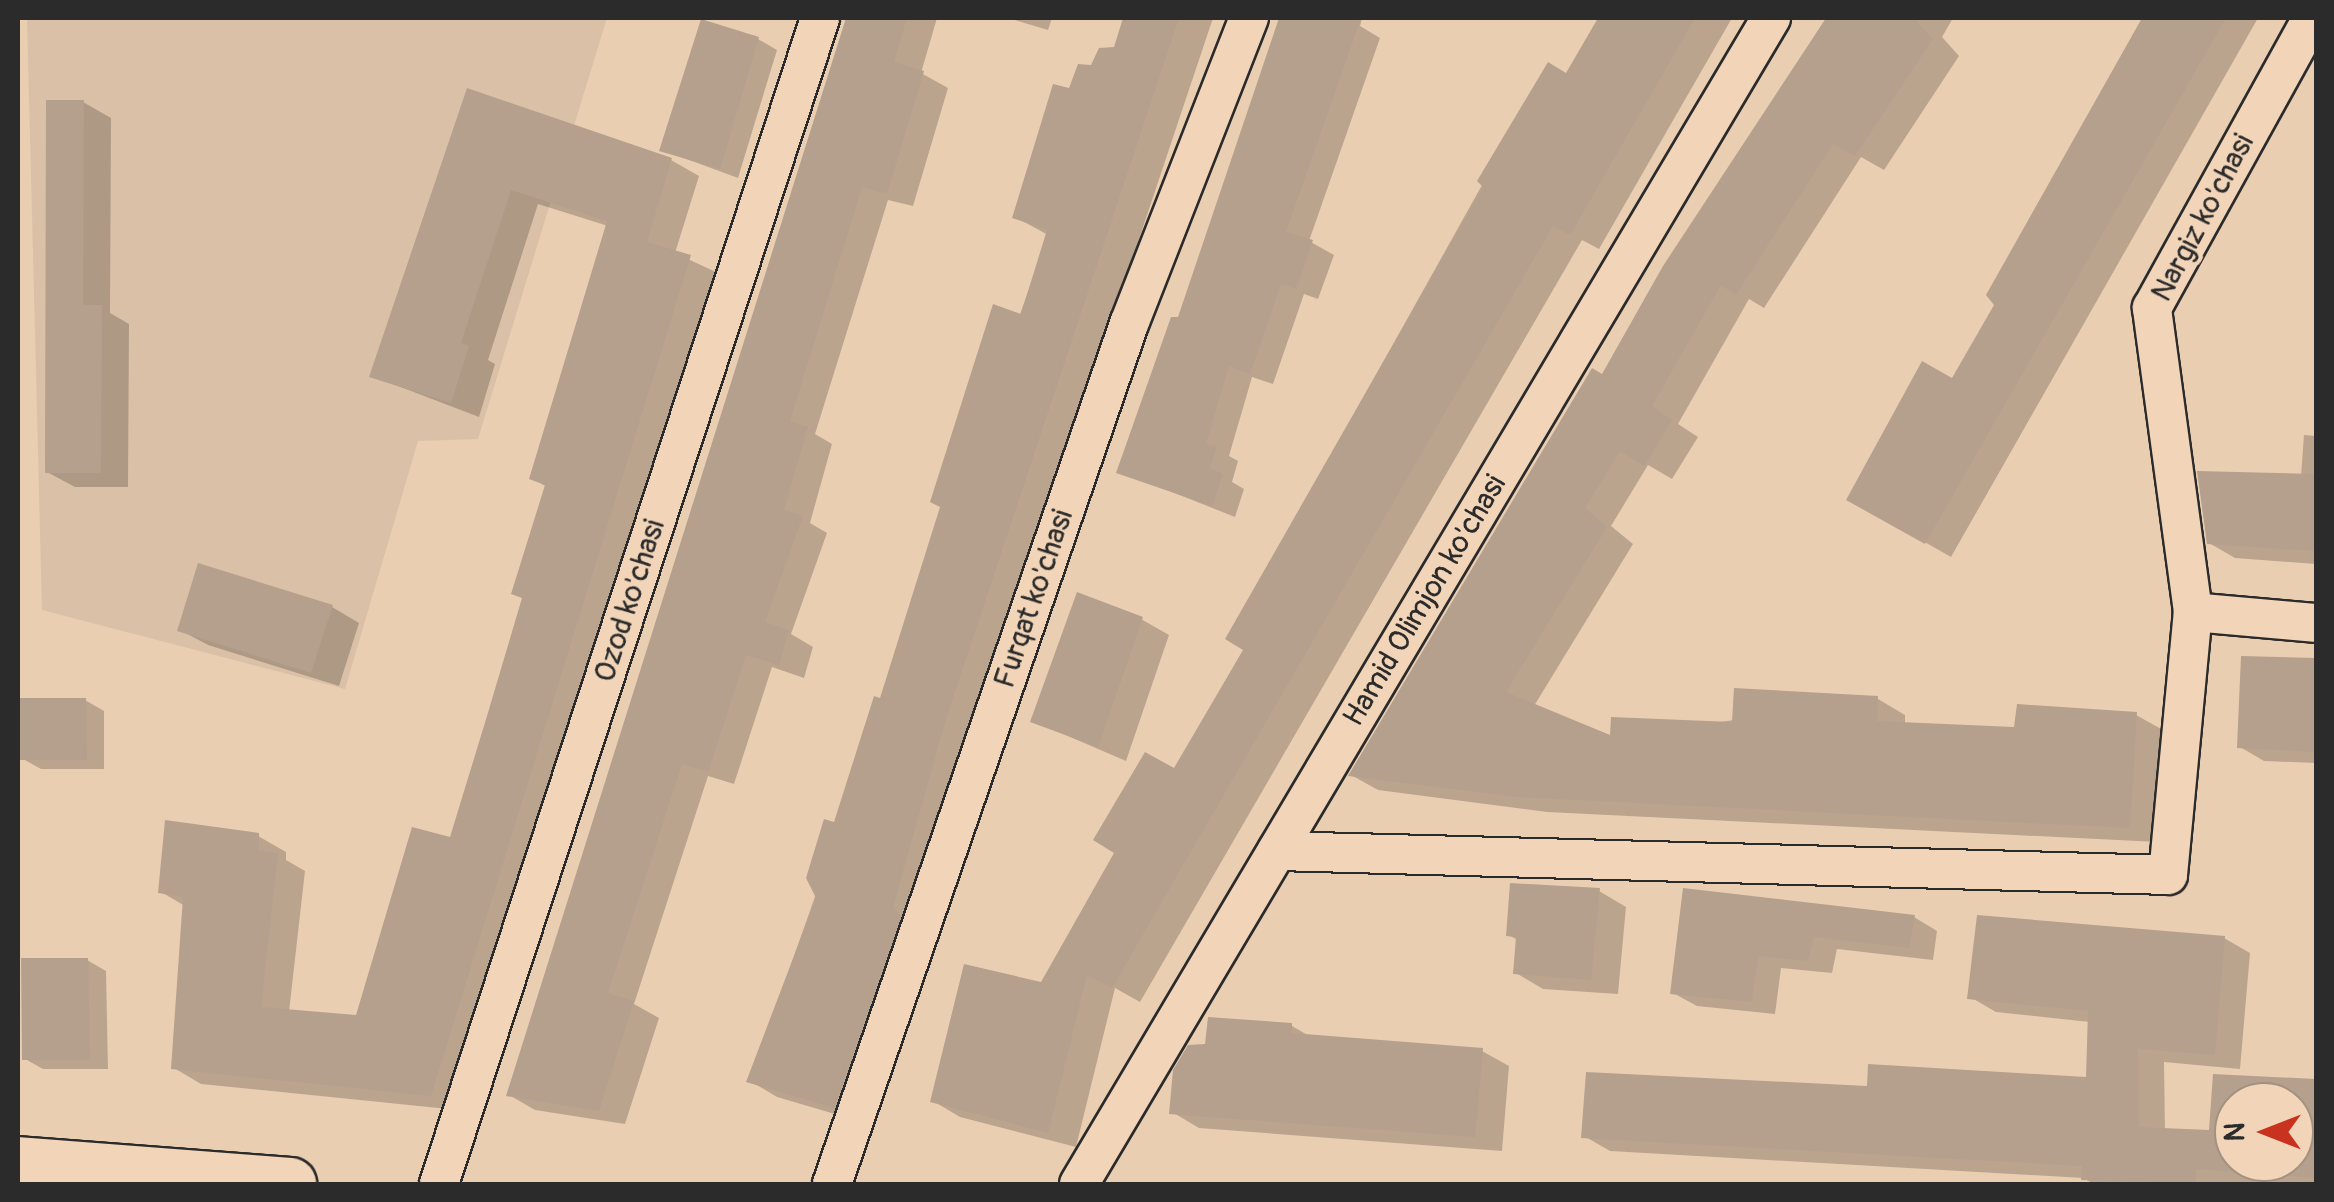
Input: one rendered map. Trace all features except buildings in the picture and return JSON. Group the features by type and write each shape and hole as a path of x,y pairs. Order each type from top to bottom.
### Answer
{"main road":[{"path":"18,1163 290,1184"}],"street":[{"name":"Ozod ko'chasi","path":"440,1184 820,18"},
{"name":"Furqat ko'chasi","path":"832,1184 1129,324 1250,18"},
{"name":"Hamid Olimjon ko'chasi","path":"1079,1184 1771,18"},
{"name":"Nargiz ko'chasi","path":"1277,850 2168,875 2193,612 2152,308 2312,18"},
{"path":"2193,612 2316,623"}],"shaded area":[{"path":"27,18 607,18 478,439 418,441 345,689 42,610"}]}
